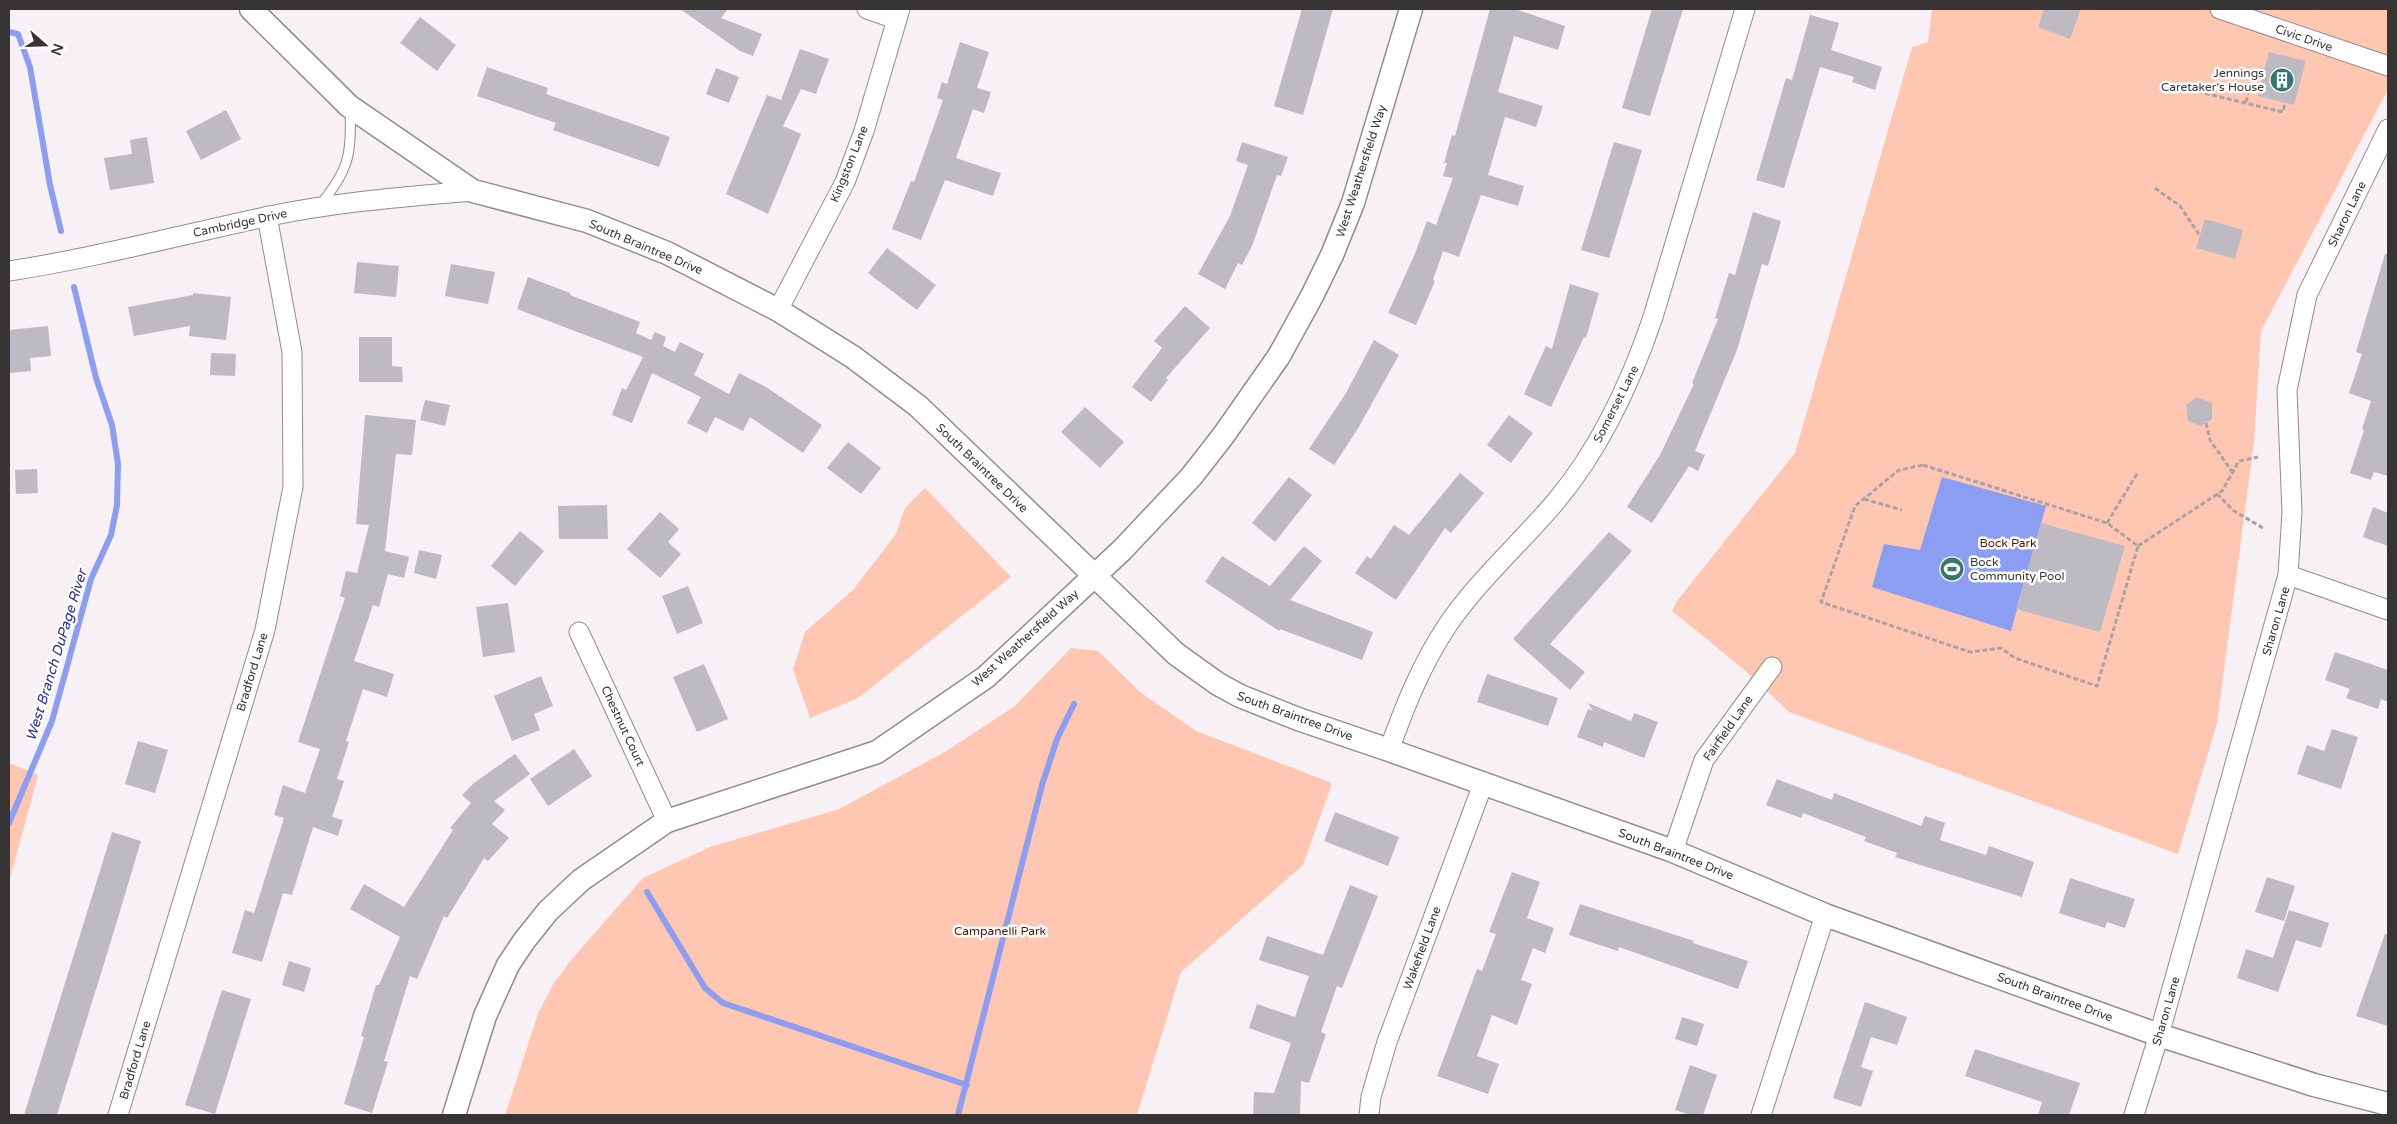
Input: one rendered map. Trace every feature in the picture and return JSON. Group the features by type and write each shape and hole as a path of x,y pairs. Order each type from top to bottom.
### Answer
{"street":[{"name":"South Braintree Drive","path":"251,9 349,106 473,191 587,222 667,253 778,310 853,357 918,406 1176,654 1218,684 1240,696 1298,719 1674,851 1825,915 2160,1035 2314,1085 2388,1104"},
{"path":"867,9 898,14"},
{"name":"West Weathersfield Way","path":"454,1115 494,992 524,941 548,911 581,880 667,821 877,752 986,677 1149,523 1191,477 1257,390 1312,296 1345,224 1411,9"},
{"name":"Somerset Lane","path":"1389,750 1410,694 1429,655 1448,626 1469,597 1558,499 1592,450 1621,399 1653,317 1745,9"},
{"name":"Civic Drive","path":"2220,9 2388,66"},
{"name":"Kingston Lane","path":"778,310 845,182 864,131 898,14"},
{"name":"Sharon Lane","path":"2134,1115 2160,1035 2288,575 2292,512 2287,390 2305,305 2308,295 2388,129"},
{"name":"Cambridge Drive","path":"9,272 63,263 267,216 362,200 473,191"},
{"name":"Bradford Lane","path":"118,1115 265,630 292,487 292,352 267,216"},
{"path":"2288,575 2388,610"},
{"name":"Chestnut Court","path":"579,632 667,821"},
{"name":"Fairfield Lane","path":"1674,851 1704,760 1772,667"},
{"name":"Wakefield Lane","path":"1369,1115 1371,1097 1384,1051 1483,784"},
{"path":"1762,1115 1825,915"}],"lane":[{"path":"317,208 335,186 346,165 351,142 349,106"}],"path":[{"path":"2246,102 2253,74 2265,69"},
{"path":"2183,88 2283,112 2285,103"},
{"path":"2249,90 2260,92"},
{"path":"2155,188 2180,206 2200,236"},
{"path":"2206,423 2210,440 2233,473"},
{"path":"2138,546 2107,523 1923,465 1899,470 1855,506 1821,602 1970,652 2001,648 2015,658 2097,686 2138,546 2222,491 2240,462 2258,457"},
{"path":"2107,523 2138,472"},
{"path":"2217,494 2234,511 2264,528"},
{"path":"1864,499 1902,510"}],"green space":[{"name":"Bock Park","path":"1932,9 2388,9 2388,89 2261,331 2254,442 2217,723 2178,854 1789,712 1741,667 1672,611 1677,601 1795,453 1912,47 1928,42"},
{"path":"925,488 1011,577 858,698 810,718 793,669 805,632 853,590 896,534 905,508"},
{"name":"Campanelli Park","path":"1071,648 1098,651 1140,692 1196,731 1332,783 1303,865 1181,972 1137,1115 505,1115 539,1011 554,983 572,959 643,878 710,847 839,809 945,752 1015,706"},
{"path":"9,763 38,775 9,882"}],"water":[{"name":"Bock Community Pool","path":"1942,477 2046,506 2011,631 1872,587 1884,544 1920,550"}],"building":[{"path":"680,9 728,9 721,18 762,34 753,56 740,51"},
{"path":"1302,9 1333,9 1303,115 1274,106"},
{"path":"1490,9 1515,9 1565,26 1558,50 1514,36 1498,92 1543,106 1536,127 1505,117 1488,175 1524,186 1518,206 1481,195 1459,257 1443,251 1433,280 1435,281 1416,325 1388,313 1414,256 1427,221 1436,225 1453,178 1443,176 1447,163 1444,163 1452,135 1455,136"},
{"path":"1652,9 1683,9 1650,116 1622,108"},
{"path":"2044,9 2081,9 2070,39 2038,27"},
{"path":"1810,15 1839,23 1831,50 1882,67 1875,90 1852,82 1854,77 1820,67 1784,188 1756,180 1786,78 1792,80"},
{"path":"420,17 456,45 437,71 400,43"},
{"path":"960,42 989,52 977,88 991,92 984,113 973,109 956,158 1001,173 993,196 945,180 921,240 892,229 911,181 914,182 943,100 937,98 942,82 947,84"},
{"path":"800,49 829,59 816,94 801,89 783,126 801,134 768,214 726,194 767,95 781,100"},
{"name":"Jennings Caretaker's House","path":"2269,52 2306,61 2294,105 2258,96"},
{"path":"487,67 548,88 546,94 670,137 659,167 553,130 556,123 477,96"},
{"path":"716,68 739,77 729,103 706,94"},
{"path":"226,110 241,139 201,160 186,131"},
{"path":"147,137 154,183 110,190 104,158 132,154 130,140"},
{"path":"1242,142 1288,157 1281,176 1277,175 1252,246 1242,265 1238,263 1225,289 1198,274 1230,216 1248,165 1236,161"},
{"path":"1614,142 1642,150 1609,258 1581,250"},
{"path":"1753,212 1781,221 1768,266 1762,264 1737,350 1695,451 1705,455 1698,471 1689,466 1652,523 1627,507 1660,455 1694,384 1692,383 1718,319 1715,318 1729,273 1735,275"},
{"path":"2205,219 2243,230 2235,259 2196,248"},
{"path":"887,248 936,285 917,310 868,273"},
{"path":"2385,254 2388,254 2388,476 2374,472 2371,480 2350,473 2371,401 2349,393 2362,354 2356,352"},
{"path":"357,262 399,266 396,297 354,293"},
{"path":"451,264 495,272 488,304 445,296"},
{"path":"528,277 640,322 636,333 651,340 655,332 666,337 663,346 675,352 680,342 704,354 694,375 729,394 739,373 766,387 822,425 803,453 750,417 743,431 715,417 707,433 687,423 701,397 652,373 632,423 612,415 622,388 626,390 643,357 517,309"},
{"path":"1570,284 1599,293 1586,338 1584,337 1551,407 1524,394 1546,346 1552,349"},
{"path":"193,293 231,297 226,340 189,336 190,326 134,336 128,307 193,295"},
{"path":"1185,306 1210,328 1166,378 1168,380 1151,402 1132,387 1162,348 1154,341"},
{"path":"48,326 51,356 30,358 31,371 10,373 9,330"},
{"path":"359,337 392,337 392,366 402,367 403,382 359,382"},
{"path":"1374,340 1399,355 1357,430 1334,465 1309,449 1346,393"},
{"path":"211,353 236,354 235,376 210,375"},
{"path":"2197,397 2212,403 2212,419 2201,426 2188,421 2186,405"},
{"path":"425,400 450,405 445,426 420,420"},
{"path":"1085,407 1124,442 1100,468 1061,432"},
{"path":"365,415 416,420 412,455 396,454 385,551 409,557 404,578 388,574 379,607 373,605 354,661 394,674 387,697 363,689 346,741 349,742 337,779 344,781 332,817 343,820 338,836 313,827 292,895 283,893 262,962 232,953 245,910 254,913 284,818 274,815 283,785 305,793 320,749 298,742 345,598 340,596 346,571 357,573 369,525 356,524"},
{"path":"1509,415 1533,433 1511,463 1487,445"},
{"path":"848,442 881,468 861,494 827,468"},
{"path":"37,469 38,493 16,494 15,470"},
{"path":"1460,473 1484,493 1451,533 1445,528 1396,600 1355,573 1367,556 1371,559 1394,525 1409,535"},
{"path":"1289,477 1312,495 1275,542 1252,523"},
{"path":"607,505 608,539 559,539 558,506"},
{"path":"2373,507 2388,513 2388,546 2363,537"},
{"path":"660,512 679,529 668,542 681,554 660,578 627,549"},
{"path":"2041,523 2125,546 2100,632 2016,609"},
{"path":"520,531 544,551 515,586 491,566"},
{"path":"1609,532 1632,551 1550,644 1585,672 1570,690 1513,639"},
{"path":"1304,546 1322,561 1290,600 1373,632 1362,660 1280,629 1279,631 1205,582 1222,556 1270,586"},
{"path":"419,550 442,555 436,579 414,573"},
{"path":"688,586 703,623 677,634 662,596"},
{"path":"508,603 515,652 483,657 476,607"},
{"path":"2335,652 2388,670 2388,702 2381,699 2378,709 2346,698 2350,689 2325,680"},
{"path":"704,664 728,719 697,732 673,677"},
{"path":"1487,674 1558,698 1548,726 1477,702"},
{"path":"541,676 553,706 534,714 540,730 512,741 494,696"},
{"path":"1588,703 1631,721 1634,713 1658,722 1644,758 1604,742 1603,747 1577,737 1588,709 1593,711"},
{"path":"2332,729 2358,737 2341,789 2297,774 2307,745 2324,751"},
{"path":"138,741 168,750 155,793 125,784"},
{"path":"574,749 592,776 548,806 530,779"},
{"path":"515,754 530,774 494,801 505,810 492,824 509,838 488,861 484,858 447,918 444,916 417,979 410,976 384,1061 388,1062 372,1113 344,1104 364,1037 361,1036 376,985 379,985 400,937 350,909 364,884 404,907 453,830 450,828 471,803 462,795 474,783"},
{"path":"1777,779 1832,800 1834,793 1921,826 1925,816 1945,823 1940,840 1986,855 1989,846 2034,862 2022,897 1895,857 1897,853 1864,841 1866,837 1803,813 1801,818 1766,805"},
{"path":"1335,812 1399,837 1388,866 1324,841"},
{"path":"112,832 141,841 57,1115 24,1115"},
{"path":"1512,872 1540,882 1527,918 1554,928 1545,953 1533,948 1521,980 1532,984 1517,1025 1492,1015 1477,1056 1499,1064 1488,1094 1437,1076 1477,969 1482,971 1496,934 1489,932"},
{"path":"2267,877 2295,886 2284,921 2255,912"},
{"path":"2070,878 2135,899 2125,928 2107,922 2105,928 2059,913"},
{"path":"1350,885 1378,896 1342,988 1337,986 1321,1032 1326,1034 1309,1083 1301,1081 1300,1115 1253,1115 1254,1092 1274,1093 1291,1043 1249,1028 1257,1004 1295,1017 1309,976 1259,960 1267,936 1323,955"},
{"path":"1580,904 1694,941 1693,943 1748,961 1738,989 1619,947 1618,951 1569,935"},
{"path":"2289,910 2329,923 2321,948 2296,940 2278,992 2237,978 2246,949 2273,958"},
{"path":"2385,934 2388,934 2388,1026 2356,1016"},
{"path":"289,961 311,968 304,992 282,985"},
{"path":"222,990 251,999 215,1114 185,1105"},
{"path":"1865,1002 1907,1017 1897,1045 1871,1037 1861,1067 1873,1071 1861,1107 1833,1098"},
{"path":"1682,1017 1704,1024 1697,1046 1675,1039"},
{"path":"1975,1049 2080,1083 2069,1115 2038,1115 2042,1102 1965,1076"},
{"path":"1690,1065 1717,1075 1703,1115 1691,1115 1675,1110"}],"waterway":[{"name":"West Branch DuPage River","path":"9,32 18,34 30,67 50,185 61,231"},
{"name":"West Branch DuPage River","path":"9,823 52,721 91,579 111,535 117,505 118,464 112,425 96,378 74,287"},
{"path":"958,1115 1042,785 1057,739 1074,704"},
{"path":"647,892 705,988 723,1003 967,1085"}],"place":[{"name":"Jennings Caretaker's House","path":"2282,80"},
{"name":"Bock Community Pool","path":"1952,569"}]}
